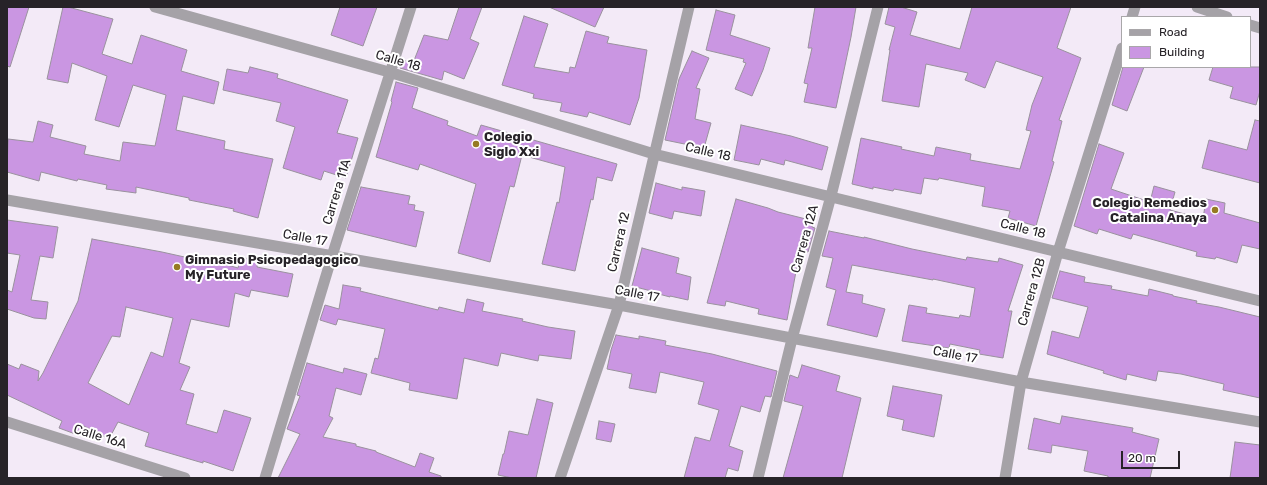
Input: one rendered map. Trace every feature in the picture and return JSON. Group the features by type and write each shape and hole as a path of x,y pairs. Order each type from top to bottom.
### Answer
{"street":[{"name":"Calle 18","path":"155,7 389,72 654,154 1260,301"},
{"name":"Carrera 11A","path":"265,478 389,72 411,7"},
{"name":"Carrera 12","path":"560,478 619,305 689,7"},
{"name":"Carrera 12A","path":"758,478 792,339 831,196 878,7"},
{"path":"1197,7 1224,16"},
{"name":"Carrera 12B","path":"1005,478 1022,382 1058,252 1121,51"},
{"name":"Calle 17","path":"7,200 619,305 1022,382 1260,422"},
{"name":"Calle 16A","path":"7,422 185,478"}],"building":[{"path":"7,7 29,7 10,67 7,66"},
{"path":"63,7 113,19 102,54 132,64 141,35 187,50 181,71 219,82 214,104 183,96 176,130 225,141 224,149 273,159 258,218 233,211 234,209 136,187 136,193 106,189 107,185 78,179 77,181 41,172 39,181 7,172 8,139 33,142 38,121 53,125 50,137 86,146 84,154 120,161 123,142 155,146 166,95 133,85 119,127 95,120 107,76 72,63 68,83 47,79"},
{"path":"340,7 377,7 363,46 331,35"},
{"path":"459,7 482,7 470,39 479,43 464,79 444,71 442,80 400,68 403,60 413,63 424,35 448,40"},
{"path":"549,7 604,7 595,27"},
{"path":"815,7 856,7 836,108 804,102 808,84 804,83 812,48 808,48"},
{"path":"889,7 901,7 917,12 910,35 960,49 972,7 1071,7 1057,48 1081,58 1059,120 1062,121 1052,161 1054,162 1036,226 1008,218 1010,211 982,206 985,187 939,178 938,180 924,178 921,194 894,189 893,191 873,187 873,189 852,184 861,138 934,156 936,147 971,154 970,160 1020,169 1031,131 1026,130 1032,105 1043,77 996,61 985,88 965,80 968,73 926,64 919,107 882,101 889,50 895,27 885,24"},
{"path":"716,10 735,15 730,35 770,48 752,96 735,89 746,63 743,62 744,59 706,50"},
{"path":"524,16 548,24 534,67 569,73 570,67 575,68 586,31 609,37 607,43 647,50 639,98 630,125 589,112 587,117 560,111 562,103 533,98 534,94 502,85"},
{"path":"692,51 709,58 696,88 700,89 695,119 711,123 704,148 665,140 679,79"},
{"path":"250,67 278,74 277,78 348,100 337,133 358,138 346,178 324,171 321,180 283,168 295,127 276,121 281,103 223,90 227,69 248,73"},
{"path":"1260,67 1260,91 1256,105 1230,98 1233,87 1209,80 1213,68"},
{"path":"1123,68 1144,68 1127,111 1112,105"},
{"path":"396,82 418,88 412,108 448,121 447,125 477,136 481,125 617,164 612,181 597,177 593,200 591,199 575,271 542,264 557,202 559,203 565,167 522,155 514,187 510,186 490,262 458,253 476,184 420,164 418,170 376,157 392,102"},
{"path":"1255,120 1260,121 1260,183 1202,168 1209,140 1247,150"},
{"path":"741,125 791,136 828,147 822,170 785,160 784,165 761,159 759,165 734,160"},
{"path":"1099,144 1124,153 1111,189 1150,202 1154,186 1175,192 1170,210 1203,219 1206,199 1225,203 1224,213 1260,223 1260,249 1242,245 1237,263 1216,257 1215,259 1196,256 1197,252 1133,234 1131,239 1099,229 1097,234 1074,226"},
{"path":"656,183 682,190 682,187 705,191 701,216 674,211 672,219 649,213"},
{"path":"361,187 410,196 408,204 415,205 414,210 424,212 416,247 347,230"},
{"path":"736,199 814,221 812,227 815,228 808,252 800,250 787,320 758,314 759,309 726,301 725,306 707,303"},
{"path":"7,220 58,227 53,258 40,256 31,300 48,302 46,319 34,318 7,309 7,290 12,292 20,255 7,253"},
{"path":"829,231 864,237 966,260 967,257 998,262 999,258 1023,265 1008,311 1012,311 1003,358 979,354 980,350 950,344 949,348 902,341 909,305 927,308 926,313 959,318 960,315 970,317 975,288 933,279 852,265 846,292 863,295 862,303 885,309 877,337 827,325 836,290 826,287 833,258 822,256"},
{"path":"92,239 189,258 213,261 238,268 241,257 258,261 257,267 293,274 288,297 251,290 249,297 235,293 229,327 191,319 179,363 190,367 180,390 194,394 186,424 217,433 224,410 251,418 233,471 203,461 203,463 145,446 149,433 118,422 109,439 82,425 78,435 59,428 62,421 7,395 7,364 19,369 21,364 39,371 38,381 78,301","holes":["126,307 173,318 163,357 151,352 129,405 88,383 112,336 120,337"]},
{"path":"642,248 679,258 676,273 691,277 688,300 670,297 632,286"},
{"path":"1060,271 1085,277 1084,282 1112,286 1111,289 1148,296 1149,289 1197,301 1196,303 1260,317 1260,398 1223,390 1224,384 1181,374 1158,371 1156,381 1127,374 1126,380 1103,373 1104,371 1047,354 1052,331 1079,338 1088,307 1052,298"},
{"path":"343,285 361,288 360,291 438,310 439,307 464,313 467,299 484,303 482,311 523,319 522,321 548,327 575,331 571,359 539,355 538,361 501,353 498,366 464,358 457,399 409,390 410,383 371,373 375,358 378,359 385,329 338,319 336,325 320,320 325,305 339,309"},
{"path":"616,335 639,339 639,336 666,341 665,345 712,354 777,371 771,397 765,396 760,412 741,406 729,446 743,451 738,471 728,468 725,478 684,478 695,437 710,441 719,410 698,404 704,382 660,372 656,393 629,388 632,374 607,369"},
{"path":"307,363 343,373 344,368 367,374 361,395 336,388 329,416 333,418 323,437 356,444 356,446 376,451 415,467 420,453 434,458 429,472 441,476 441,478 278,478 300,434 287,429 300,396 297,395"},
{"path":"802,365 840,376 836,391 861,398 842,478 783,478 803,406 784,401 790,375 798,378"},
{"path":"893,386 942,395 934,437 902,430 904,420 887,416"},
{"path":"537,399 553,403 536,478 512,478 498,475 509,431 528,435"},
{"path":"1062,416 1133,428 1132,432 1159,439 1150,478 1108,478 1108,476 1084,471 1088,451 1052,445 1051,453 1028,449 1034,418 1060,424"},
{"path":"599,421 615,424 611,442 596,439"},
{"path":"1235,442 1260,445 1260,478 1230,478"}],"place":[{"name":"Colegio Siglo Xxi","path":"476,144"},
{"name":"Colegio Remedios Catalina Anaya","path":"1215,210"},
{"name":"Gimnasio Psicopedagogico My Future","path":"177,267"}]}
